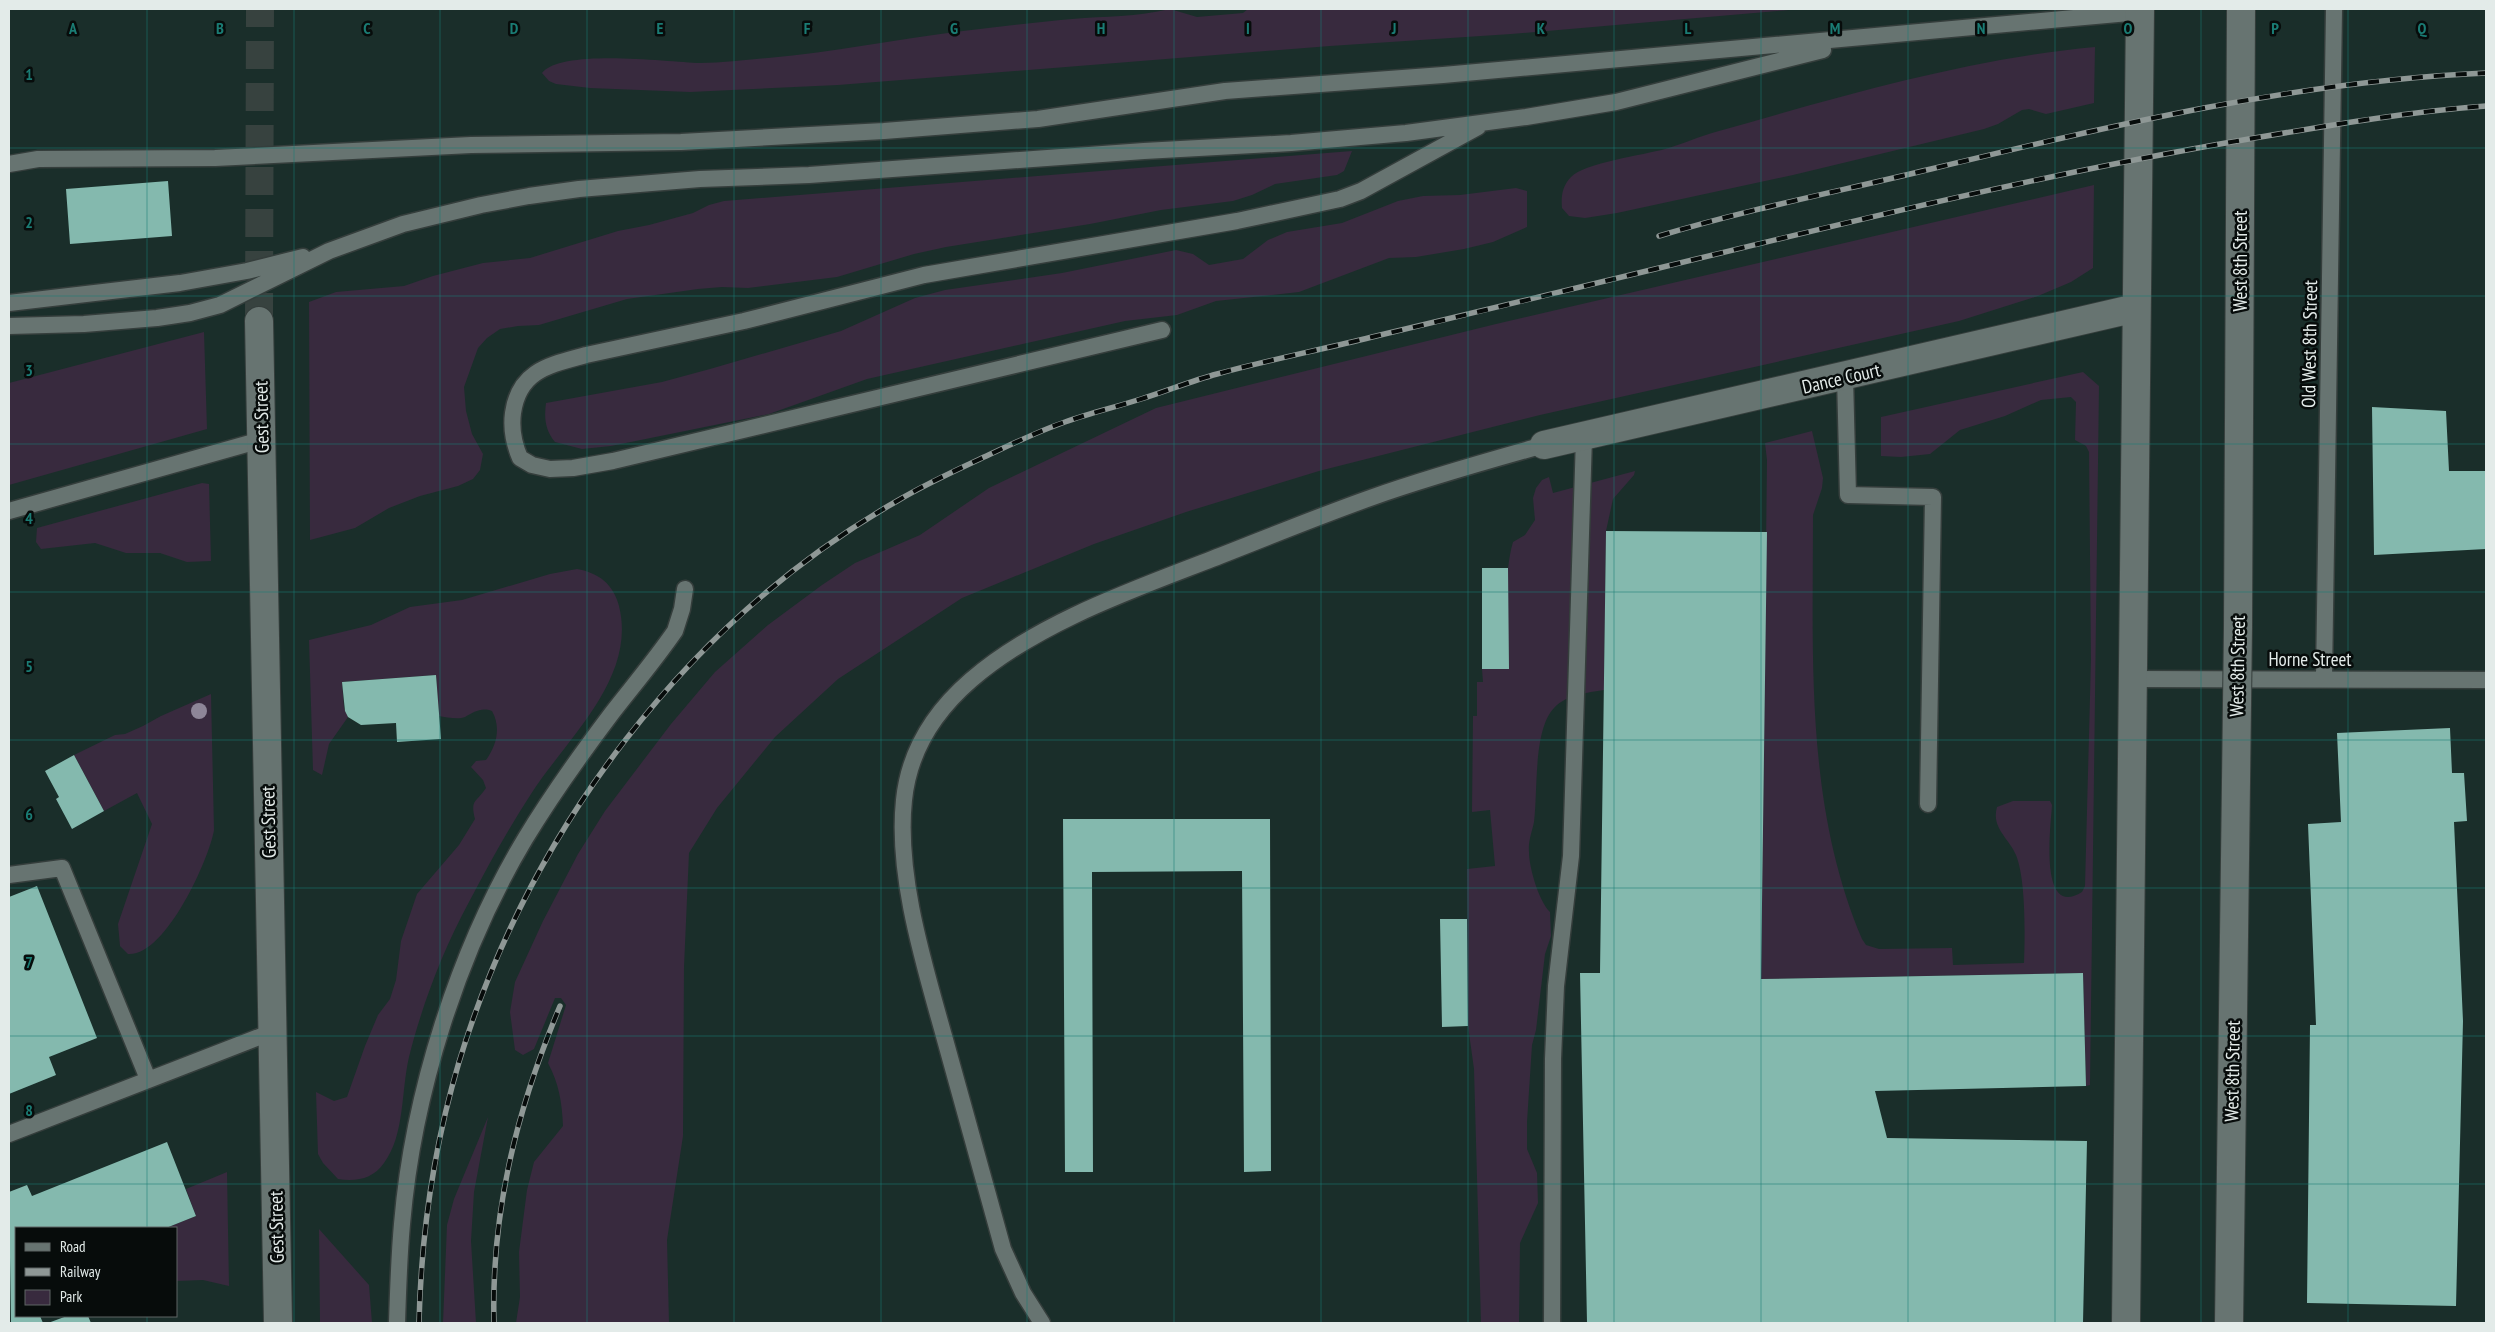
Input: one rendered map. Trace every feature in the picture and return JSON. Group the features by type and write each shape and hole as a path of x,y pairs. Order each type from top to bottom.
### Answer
{"street":[{"name":"West 8th Street","path":"2229,1323 2238,628 2241,9"},
{"path":"2126,1323 2140,10"},
{"name":"Dance Court","path":"1544,446 2136,308"},
{"name":"Gest Street","path":"259,321 278,1323"}],"lane":[{"name":"Old West 8th Street","path":"2324,679 2334,9"},
{"path":"9,164 38,159 215,158 539,143 681,142 904,130 1038,119 1225,91 1442,75 2140,10"},
{"path":"9,326 84,324 157,318 190,313 220,305 329,251 403,224 481,204 579,189 700,179 809,175 1144,151 1291,143 1406,133 1625,100 1798,56 1898,34"},
{"path":"1162,330 685,445 573,468 550,469 532,464 520,458 513,434 513,411 519,390 525,381 554,364 586,355 811,305 924,275 1237,221 1340,199 1361,191 1487,122"},
{"path":"9,303 197,281 329,251"},
{"path":"1845,377 1848,495 1933,497 1928,804"},
{"path":"1552,1323 1555,995 1571,856 1584,437"},
{"path":"9,512 261,440"},
{"path":"1042,1323 1023,1293 1003,1250 919,945 907,875 903,821 909,775 916,752 927,730 938,714 957,693 998,660 1026,642 1103,604 1161,578 1372,497 1544,446"},
{"path":"397,1323 402,1222 414,1143 438,1045 473,946 525,840 570,772 675,631 685,589"},
{"name":"Horne Street","path":"2133,679 2486,680"},
{"path":"9,875 62,868 148,1079"},
{"path":"9,1134 272,1032"}],"shaded area":[{"path":"9,9 2486,9 2486,1323 9,1323"}],"green space":[{"path":"1170,9 1197,17 1243,13 1248,9 1800,9 1511,34 1330,46 838,85 690,92 590,88 556,84 549,81 542,73 553,65 570,61 616,58 700,63 734,61 817,52 963,31 1058,20 1133,15"},
{"path":"2095,47 2094,103 2046,114 2029,109 2022,110 1998,124 1984,129 1793,175 1617,213 1585,218 1569,216 1562,208 1563,192 1571,177 1578,172 1601,164 1665,149 1712,133 1905,80 2000,60"},
{"path":"1352,151 1344,171 1337,175 1275,184 1252,195 1233,201 1161,210 1090,224 946,247 914,254 837,277 748,288 722,287 698,289 627,299 539,325 500,329 487,338 478,348 464,387 466,411 472,434 483,454 480,470 473,479 458,486 420,496 389,508 355,528 310,540 309,302 336,292 404,286 483,263 530,258 618,231 693,213 709,205 724,201"},
{"path":"2094,185 2093,268 2071,282 2038,296 1959,321 1540,415 1319,471 1186,512 1094,544 962,598 838,679 775,737 717,808 689,853 684,967 683,1136 667,1240 669,1323 516,1323 520,1297 519,1252 527,1190 534,1162 563,1126 559,1093 548,1063 566,1005 561,998 555,998 534,1049 523,1055 515,1050 510,1012 515,982 543,921 578,854 605,811 671,724 715,672 768,625 822,585 855,563 920,535 989,488 1156,408 1496,324"},
{"path":"1516,188 1527,191 1527,227 1493,242 1464,249 1416,257 1389,258 1299,292 1216,301 1177,315 1125,321 867,379 769,414 611,446 582,449 555,442 546,424 546,403 662,382 710,369 841,331 915,298 945,290 1062,273 1176,250 1193,254 1209,265 1243,259 1268,240 1287,232 1342,223 1398,201 1423,196 1460,195"},
{"path":"204,332 207,429 9,485 9,383"},
{"path":"2083,372 2099,386 2090,1085 2086,1086 2083,973 1761,979 1767,460 1765,443 1812,431 1823,478 1822,488 1813,515 1813,677 1816,730 1821,784 1830,836 1844,888 1862,939 1866,945 1879,949 1952,948 1953,965 2024,963 2025,938 2022,878 2016,855 1996,821 1997,807 2013,801 2050,801 2052,805 2049,848 2053,882 2059,893 2068,897 2082,892 2085,886 2091,659 2089,452 2086,446 2075,440 2076,402 2071,397 2041,400 2005,416 1960,430 1930,454 1901,457 1881,456 1881,417"},
{"path":"1635,471 1634,475 1613,499 1606,531 1604,690 1571,697 1559,703 1547,718 1539,746 1534,822 1529,852 1535,884 1550,912 1551,936 1545,954 1536,1030 1532,1045 1527,1122 1527,1149 1537,1173 1538,1203 1520,1243 1519,1323 1481,1323 1474,1069 1468,1026 1467,869 1495,866 1490,810 1472,812 1473,716 1477,716 1477,682 1483,682 1482,669 1509,669 1507,588 1510,557 1513,542 1525,535 1535,520 1533,498 1536,488 1542,480 1549,477 1553,493"},
{"path":"202,483 209,484 211,561 187,562 160,553 126,553 95,543 41,549 36,542 37,528"},
{"path":"577,569 592,573 604,581 613,591 619,606 622,632 618,658 609,682 595,706 531,794 514,821 483,875 450,939 434,978 414,1037 406,1070 399,1126 391,1152 375,1173 358,1179 338,1179 323,1163 318,1154 316,1092 334,1101 347,1097 378,1015 390,999 396,980 401,941 417,894 459,845 475,819 474,804 486,788 483,780 471,767 476,761 486,760 493,748 497,730 495,717 492,711 488,710 478,711 462,718 439,716 436,675 342,682 344,708 348,717 329,744 322,775 313,770 309,640 371,625 410,607 462,600 550,574"},
{"path":"211,694 214,830 210,844 194,883 170,924 156,940 142,951 128,954 120,946 118,924 152,824 137,793 104,811 74,755 115,735 125,734"},
{"path":"488,1117 474,1192 471,1241 476,1323 443,1323 447,1225 454,1199"},
{"path":"227,1172 229,1286 203,1280 178,1281 178,1227 168,1227 196,1216 186,1189"},
{"path":"319,1229 369,1285 372,1323 320,1323"}],"building":[{"path":"168,181 172,236 70,244 66,189"},
{"path":"2372,407 2446,411 2449,471 2486,471 2486,549 2374,555"},
{"path":"1606,531 1767,532 1761,979 2083,973 2086,1086 1875,1091 1887,1138 2087,1141 2083,1323 1587,1323 1580,973 1600,973"},
{"path":"1482,568 1508,568 1509,669 1482,669"},
{"path":"436,675 441,739 397,742 396,723 361,725 348,717 345,711 342,682"},
{"path":"2450,728 2452,773 2464,773 2467,821 2454,822 2463,1021 2456,1306 2307,1303 2310,1025 2316,1025 2308,824 2341,822 2337,733"},
{"path":"74,755 104,811 72,829 56,799 59,797 45,771"},
{"path":"1063,819 1270,819 1271,1171 1244,1172 1242,871 1092,872 1093,1172 1065,1172"},
{"path":"37,886 97,1038 49,1057 56,1075 9,1094 9,897"},
{"path":"1440,919 1467,919 1468,1026 1442,1027"},
{"path":"167,1142 196,1216 168,1227 15,1227 15,1317 40,1317 43,1323 11,1323 9,1192 27,1185 32,1196"},
{"path":"64,1317 88,1317 91,1323 48,1323"}],"tunnel":[{"path":"259,321 260,9"}],"railway":[{"path":"1659,236 1726,217 2137,121 2207,107 2346,85 2486,73"},
{"path":"419,1323 420,1290 430,1191 450,1094 489,976 527,894 573,815 626,740 685,670 750,607 821,550 897,501 1022,439 1054,426 1236,369 1800,234 2018,184 2164,154 2299,130 2393,116 2486,106"},
{"path":"494,1323 494,1281 497,1241 510,1161 531,1083 560,1006"}]}
